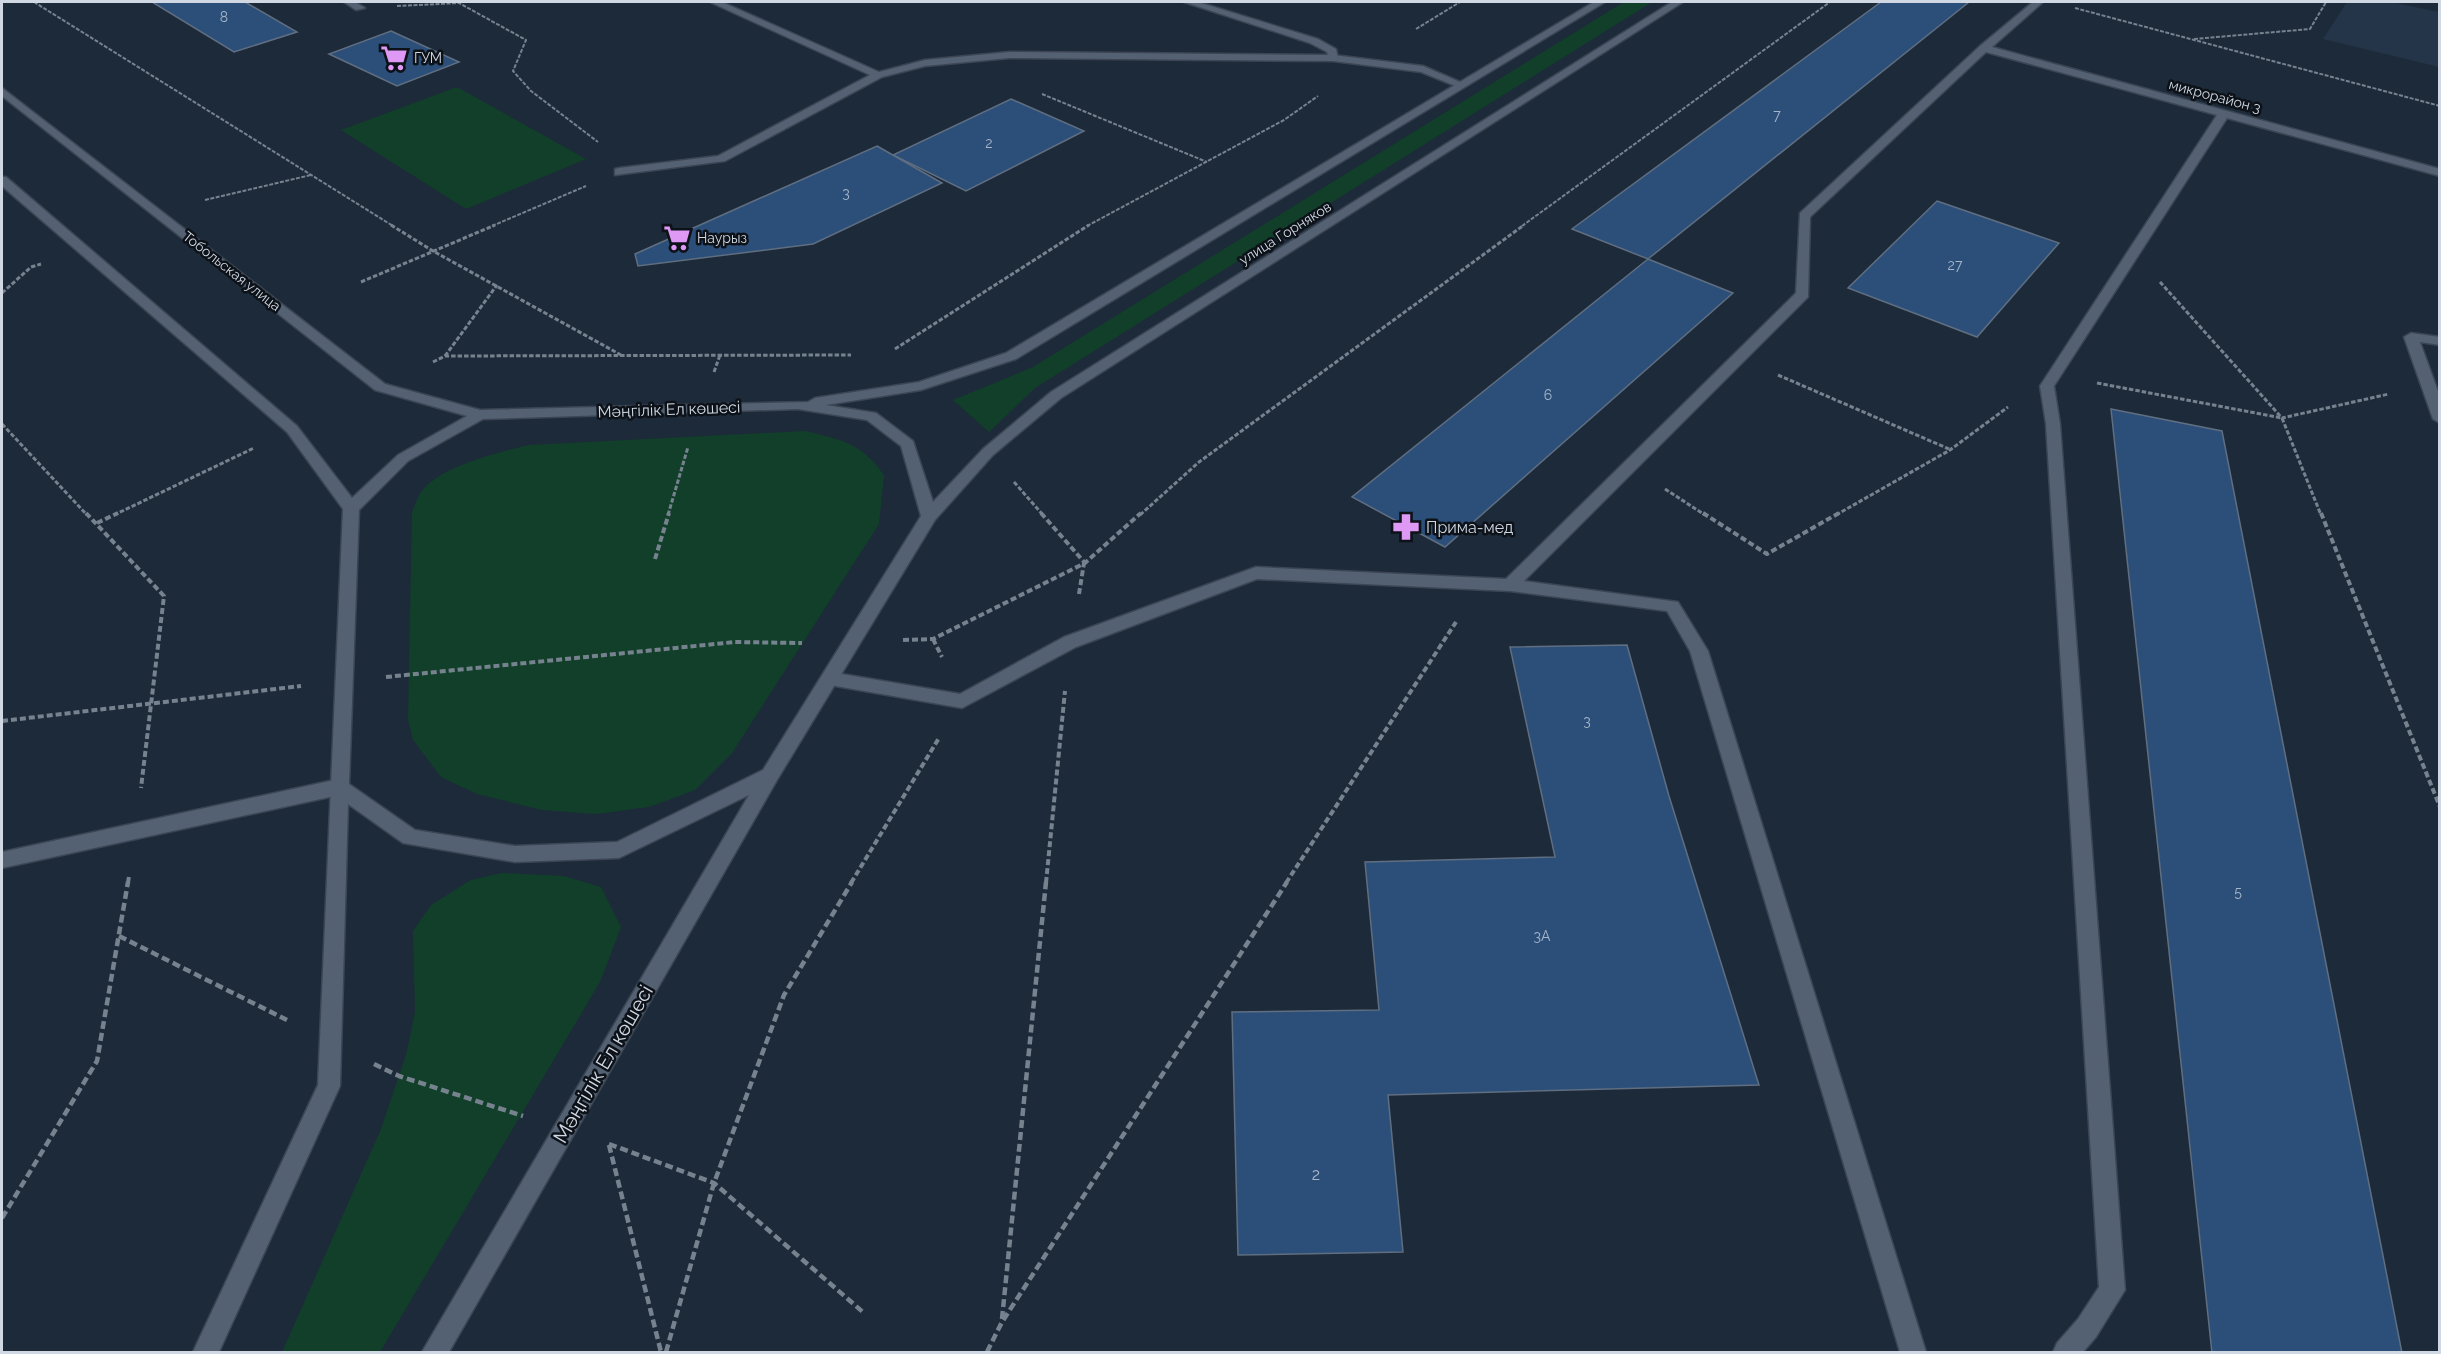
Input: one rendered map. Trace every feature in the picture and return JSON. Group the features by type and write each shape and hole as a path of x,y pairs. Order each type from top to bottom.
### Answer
{"street":[{"path":"349,2 360,8"},
{"path":"715,2 878,75"},
{"path":"1189,2 1314,41 1332,51 1333,58"},
{"path":"798,405 921,386 1011,356 1600,2"},
{"name":"улица Горняков","path":"929,516 987,452 1056,395 1678,2"},
{"path":"1510,585 1803,294 1804,216 1984,48 2038,2"},
{"name":"микрорайон 3","path":"1984,48 2439,173"},
{"path":"619,172 721,159 878,75 925,63 1009,55 1333,58 1422,69 1462,85"},
{"name":"Тобольская улица","path":"2,91 380,387 480,415"},
{"path":"2066,1353 2087,1328 2112,1290 2053,424 2047,386 2052,375 2224,114"},
{"path":"2,180 292,429 351,508 329,1086 207,1353"},
{"path":"2439,341 2411,337 2439,419"},
{"name":"Мәңгілік Ел көшесі","path":"351,508 403,458 480,415 798,405 871,416 908,444 929,516 770,774 435,1353"},
{"path":"830,679 962,701 1070,642 1256,573 1510,585 1672,606 1699,651 1913,1353"},
{"path":"2,860 339,787 410,837 515,854 619,850 770,774"}],"path":[{"path":"34,2 433,251 622,356"},
{"path":"2,722 344,682 735,642 933,639 1084,563 1199,462 1830,2"},
{"path":"2190,39 2310,29 2326,2"},
{"path":"360,8 459,3 526,39 513,71 531,91 620,159 619,172 361,282"},
{"path":"2072,7 2439,106"},
{"path":"887,355 1092,223 1208,162 1034,91"},
{"path":"2133,252 2282,418 2428,385"},
{"path":"497,285 445,356 851,355"},
{"path":"656,558 720,355"},
{"path":"1739,358 1950,450"},
{"path":"2,424 164,596 136,831 97,1061 2,1218"},
{"path":"1002,1322 1070,642 1084,563"},
{"path":"987,1353 1002,1322 1323,822 1481,583"},
{"path":"666,1353 714,1183 784,995 962,701 933,639"},
{"path":"119,936 399,1076 608,1144 714,1183 864,1313"},
{"path":"608,1144 661,1353"}],"shaded area":[{"path":"2347,2 2391,2 2439,12 2439,67 2323,39"}],"green space":[{"path":"1624,2 1652,2 1035,388 989,432 953,400 1033,367"},
{"path":"457,87 586,159 466,209 341,130"},
{"path":"806,431 831,437 859,449 884,475 879,524 732,753 695,790 649,807 596,814 542,810 477,794 441,777 413,740 408,720 412,512 421,493 431,482 442,474 471,461 529,445"},
{"path":"502,873 564,876 601,887 621,927 600,982 380,1352 282,1352 381,1129 406,1055 415,1012 413,931 431,905 471,880"}],"building":[{"path":"152,2 245,2 297,32 234,52"},
{"path":"1881,2 1969,2 1648,259 1572,229"},
{"name":"ГУМ","path":"391,31 459,62 397,86 329,54"},
{"path":"1011,99 1084,131 966,191 893,155"},
{"path":"877,146 942,183 813,244 638,266 635,254"},
{"path":"1937,201 2059,243 1977,337 1848,288"},
{"path":"1648,259 1733,293 1445,547 1352,497"},
{"path":"2111,409 2222,431 2402,1353 2212,1353"},
{"path":"1627,645 1669,796 1759,1085 1388,1095 1403,1252 1238,1255 1232,1012 1379,1010 1365,862 1555,857 1510,647"}],"place":[{"name":"ГУМ","path":"394,58"},
{"name":"Наурыз","path":"677,238"},
{"name":"Прима-мед","path":"1406,527"}]}
